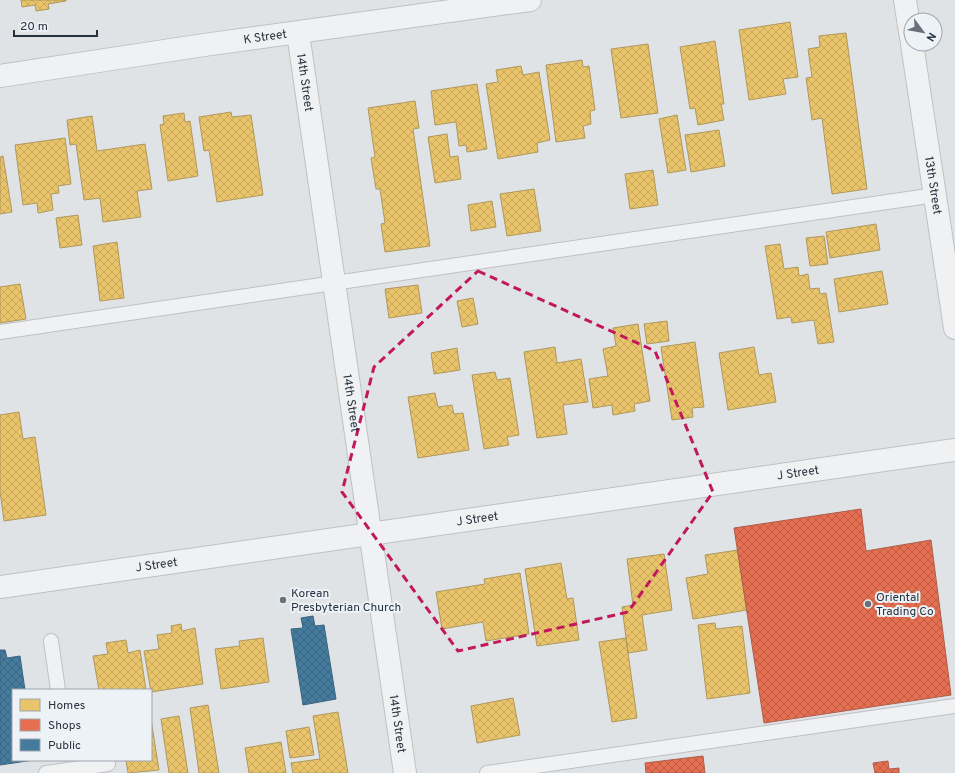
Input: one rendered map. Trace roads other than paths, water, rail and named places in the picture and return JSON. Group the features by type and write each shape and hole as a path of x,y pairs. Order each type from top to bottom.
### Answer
{"street":[{"name":"K Street","path":"0,76 530,0"},
{"path":"905,0 907,12"},
{"name":"14th Street","path":"298,33 333,284 405,773"},
{"name":"13th Street","path":"913,52 955,328"},
{"name":"J Street","path":"0,587 955,450"}],"lane":[{"path":"0,332 936,195"},
{"path":"50,641 58,689"},
{"path":"487,773 541,769 955,706"},
{"path":"46,773 70,768 108,764"}],"place":[{"name":"Korean Presbyterian Church","path":"283,600"},
{"name":"Oriental Trading Co","path":"868,604"}]}
